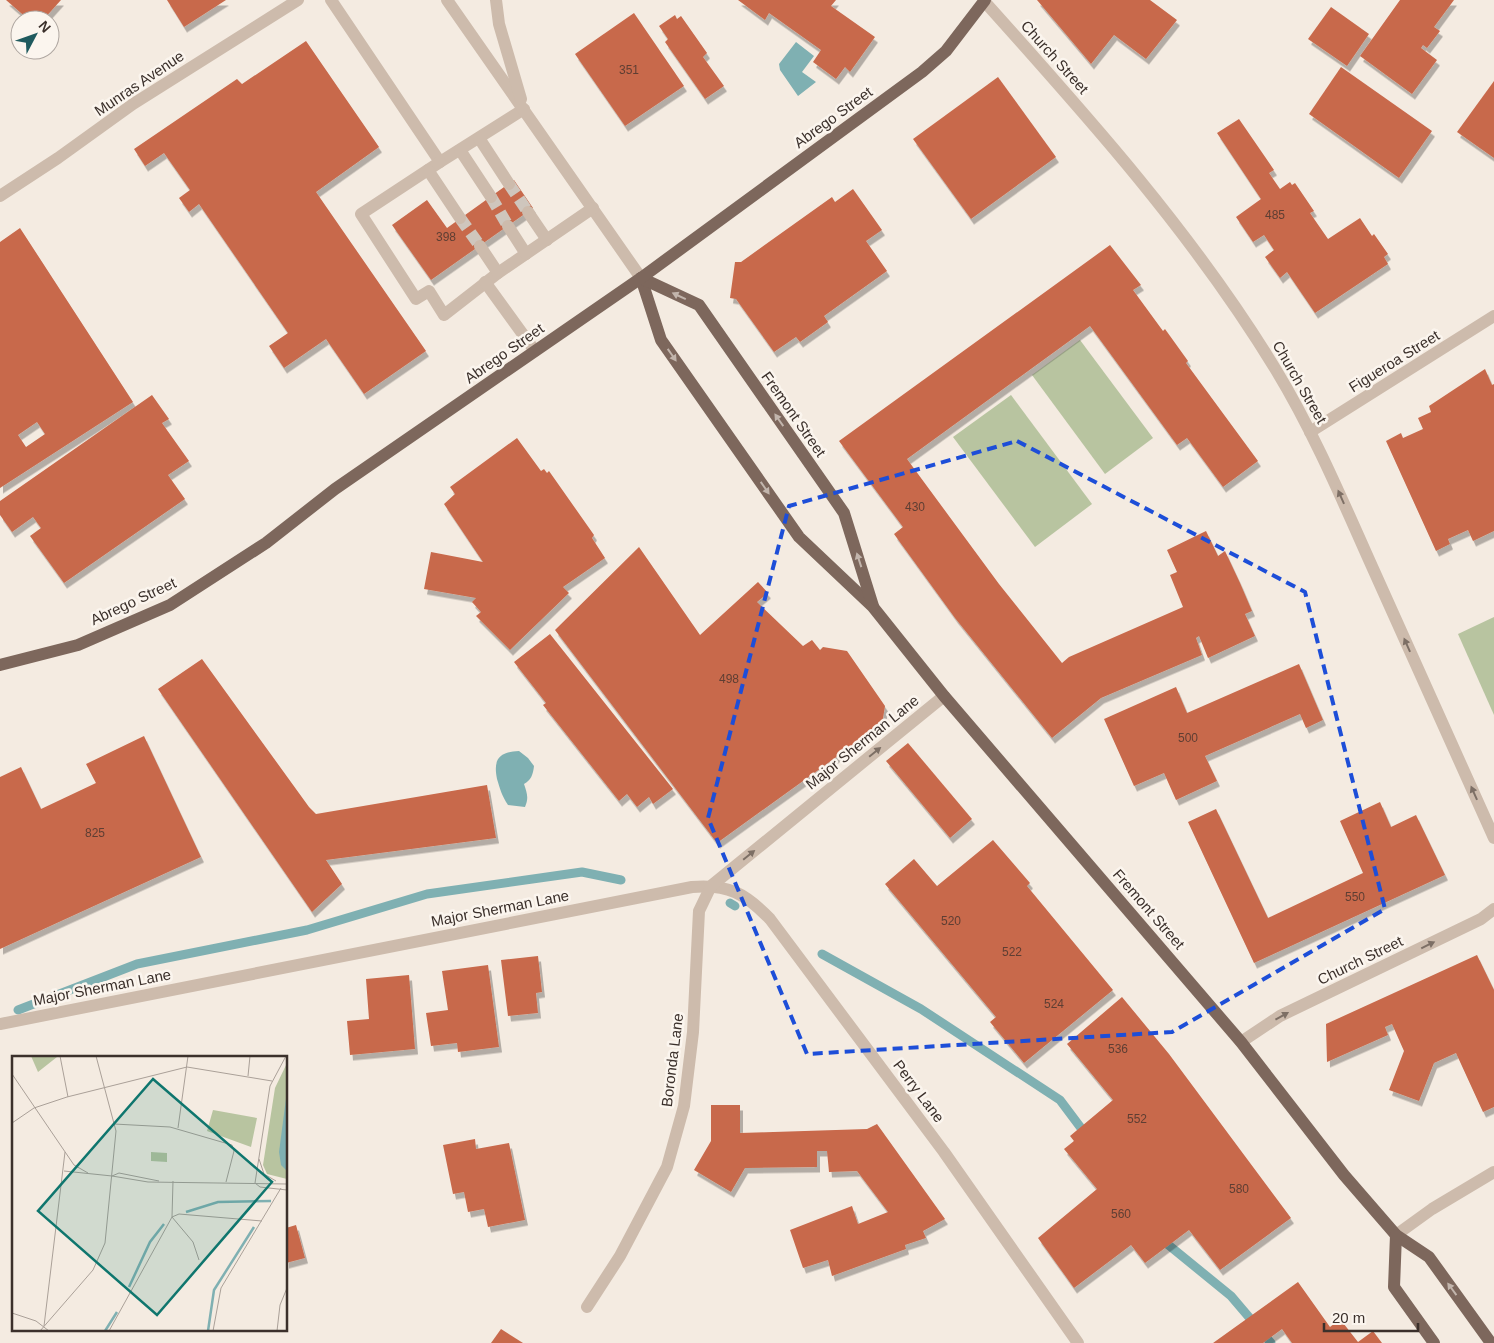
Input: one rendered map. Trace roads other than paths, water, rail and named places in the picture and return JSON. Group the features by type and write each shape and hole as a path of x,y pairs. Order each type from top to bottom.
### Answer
{"main road":[{"name":"Abrego Street","path":"0,665 78,644 170,605 266,543 335,489 641,278 922,72 946,51 984,1"},
{"name":"Fremont Street","path":"641,278 661,340 799,537 873,607 944,696 1241,1042 1344,1175 1396,1235 1429,1258 1491,1343"},
{"name":"Fremont Street","path":"641,278 699,305 844,513 873,607"},
{"path":"1396,1235 1394,1287 1434,1343"}],"street":[{"name":"Munras Avenue","path":"0,196 58,158 133,104 298,0"},
{"path":"331,0 440,162"},
{"name":"Fremont Street","path":"447,0 641,278"},
{"name":"Fremont Street","path":"496,0 499,24 524,109"},
{"name":"Church Street","path":"984,1 1150,191 1202,258 1273,365 1310,432 1494,838"},
{"path":"524,109 361,214 416,299 428,291 444,315 485,282 593,208"},
{"path":"479,138 509,184"},
{"path":"460,150 491,197"},
{"path":"428,170 460,218"},
{"path":"528,212 547,240"},
{"path":"508,226 526,254"},
{"path":"480,246 498,273"},
{"path":"485,282 535,351"},
{"name":"Figueroa Street","path":"1310,432 1494,316"},
{"name":"Major Sherman Lane","path":"0,1024 669,891 711,886 944,696"},
{"name":"Boronda Lane","path":"587,1306 620,1256 667,1167 684,1106 692,1041 699,911 711,886"},
{"name":"Perry Lane","path":"711,886 727,889 746,897 770,919 944,1152 1078,1343"},
{"name":"Church Street","path":"1241,1042 1280,1016 1481,919 1494,909"},
{"path":"1396,1235 1432,1209 1494,1172"}],"water":[{"path":"796,42 814,56 802,72 816,82 798,96 780,70 779,64"},
{"path":"519,751 534,766 531,777 524,784 527,796 525,807 508,805 500,789 496,772 497,762 502,755"}],"waterway":[{"path":"18,1010 137,964 307,930 427,894 582,872 621,880"},
{"path":"730,903 735,906"},
{"path":"822,954 921,1009 1060,1100 1087,1136"},
{"path":"1161,1237 1231,1296 1271,1343"}],"tunnel":[{"path":"509,184 528,212"},
{"path":"491,197 508,226"},
{"path":"460,218 480,246"}]}
